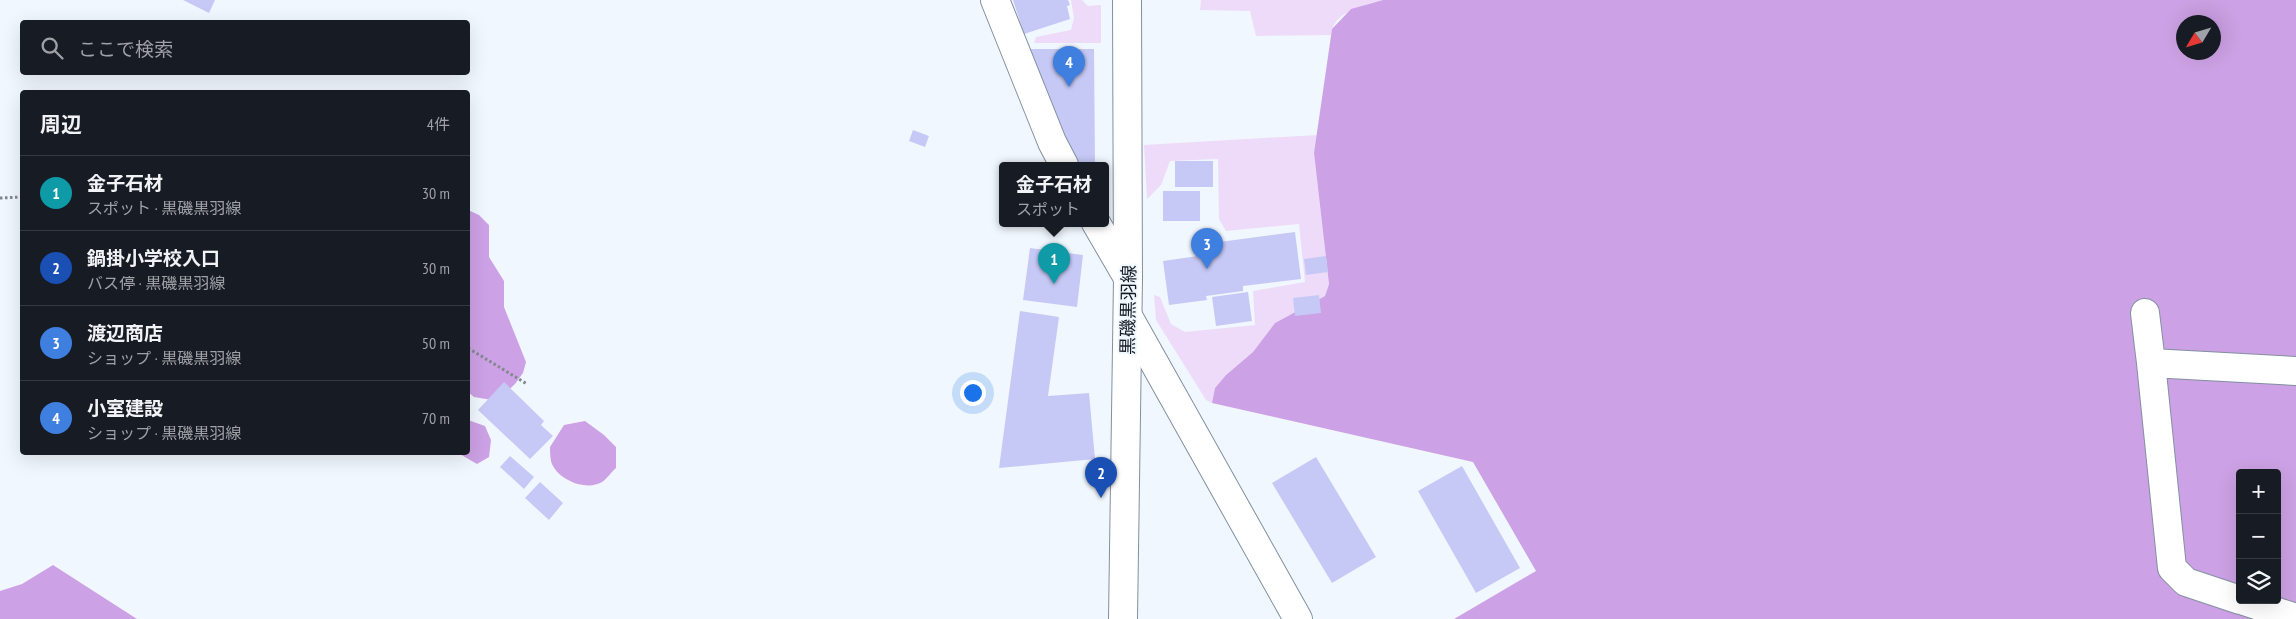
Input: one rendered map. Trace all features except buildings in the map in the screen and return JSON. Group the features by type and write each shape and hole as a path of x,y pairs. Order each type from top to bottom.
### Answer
{"street":[{"path":"995,0 1052,142 1062,162"},
{"name":"黒磯黒羽線","path":"1123,619 1128,316 1127,0"},
{"path":"1098,227 1128,278"},
{"path":"2145,313 2172,568 2186,582 2236,599"},
{"path":"1128,316 1298,619"},
{"path":"2151,363 2296,371"},
{"path":"2252,604 2296,618"}],"path":[{"path":"0,198 20,196"},
{"path":"470,349 527,384"}],"shaded area":[{"path":"1071,0 1082,0 1088,6 1101,5 1101,43 1034,43 1036,37 1071,30 1074,18"},
{"path":"1201,0 1383,0 1351,10 1337,20 1331,35 1256,36 1250,11 1200,10"},
{"path":"1383,0 2296,0 2296,619 1454,619 1536,571 1473,462 1212,403 1215,388 1226,375 1253,352 1275,323 1325,296 1329,284 1314,153 1332,29 1351,9"},
{"path":"1317,135 1314,154 1329,284 1325,296 1275,323 1253,352 1226,375 1215,388 1212,403 1206,400 1156,320 1154,295 1160,297 1171,324 1185,332 1255,325 1253,291 1305,282 1299,224 1226,231 1219,219 1218,159 1170,161 1161,185 1147,199 1144,145"},
{"path":"470,211 479,215 489,225 489,257 504,281 504,307 526,362 523,373 503,395 492,400 474,397 470,394"},
{"path":"470,421 485,426 491,440 489,457 477,464 461,455 470,455"},
{"path":"585,421 616,447 616,468 606,479 596,485 582,485 568,480 557,471 551,462 550,447 564,425"},
{"path":"53,565 137,619 0,619 0,591 22,584"}],"place":[{"name":"小室建設","path":"1069,87"},
{"name":"渡辺商店","path":"1207,269"},
{"name":"金子石材","path":"1054,284"},
{"name":"鍋掛小学校入口","path":"1101,498"}]}
